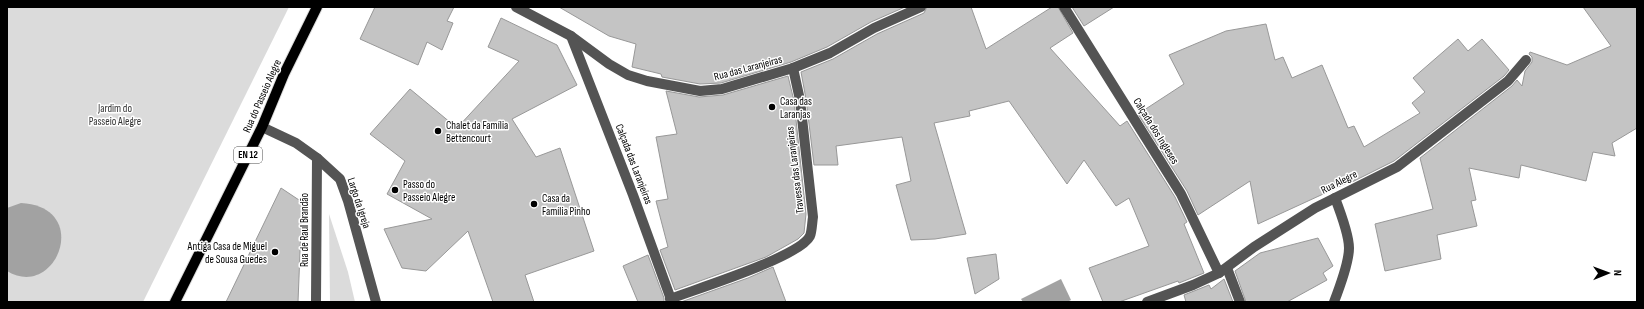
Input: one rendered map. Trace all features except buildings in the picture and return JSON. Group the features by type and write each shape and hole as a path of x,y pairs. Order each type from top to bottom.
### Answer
{"main road":[{"name":"Rua do Passeio Alegre","path":"175,302 262,127 284,74 317,7"}],"street":[{"name":"Rua das Laranjeiras","path":"516,7 571,36 609,64 628,75 677,88 700,91 722,89 793,68 830,53 874,28 921,7"},
{"name":"Calçada dos Ingleses","path":"1064,7 1181,194 1240,302"},
{"name":"Calçada das Laranjeiras","path":"571,36 633,195 671,300"},
{"name":"Rua Alegre","path":"1147,302 1193,285 1223,270 1288,224 1335,198 1397,167 1508,81 1526,60"},
{"name":"Travessa das Laranjeiras","path":"671,300 759,267 798,249 810,236 813,210 800,100 793,68"},
{"name":"Largo da Igreja","path":"262,127 296,143 317,158 340,179 344,188 376,302"},
{"name":"Rua de Raul Brandão","path":"316,302 317,158"},
{"path":"1334,302 1349,248 1343,220 1335,198"}],"green space":[{"name":"Jardim do Passeio Alegre","path":"7,7 289,7 143,302 7,302"},
{"path":"329,214 348,272 355,302 330,302"}],"shaded area":[{"path":"21,203 43,208 56,220 61,234 59,250 52,264 40,274 25,277 7,271 7,208"},
{"path":"1061,279 1071,300 1067,302 1023,302 1021,299"}],"place":[{"name":"Casa das Laranjas","path":"772,107"},
{"name":"Chalet da Família Bettencourt","path":"438,131"},
{"name":"Passo do Passeio Alegre","path":"395,190"},
{"name":"Casa da Família Pinho","path":"534,204"},
{"name":"Antiga Casa de Miguel de Sousa Guedes","path":"275,252"}]}
